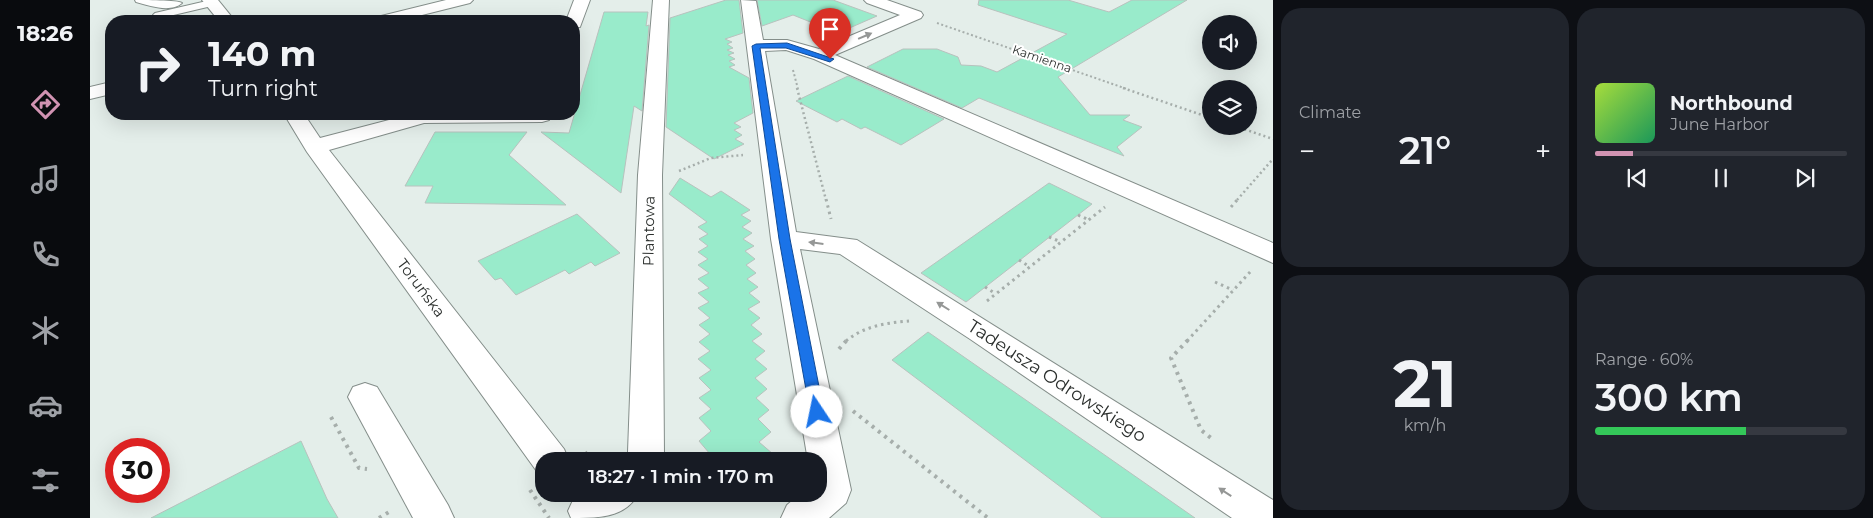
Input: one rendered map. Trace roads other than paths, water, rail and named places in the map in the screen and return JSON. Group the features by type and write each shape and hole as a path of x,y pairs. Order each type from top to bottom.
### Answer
{"street":[{"path":"404,15 465,0"},
{"path":"577,15 582,0"},
{"name":"Plantowa","path":"646,452 650,175 661,0"},
{"path":"820,55 916,15 872,0"},
{"path":"211,2 222,15"},
{"path":"748,2 773,156 784,239 832,490 801,518"},
{"path":"756,46 787,45 820,55 1273,254"},
{"path":"90,93 105,89"},
{"name":"Toruńska","path":"298,120 315,147 544,452"},
{"path":"315,147 337,139 412,120"},
{"name":"Tadeusza Odrowskiego","path":"784,239 835,238 981,331 1266,518"},
{"path":"365,397 434,518"}],"lane":[{"path":"140,0 156,6 190,0"},
{"path":"159,15 211,2"}]}
